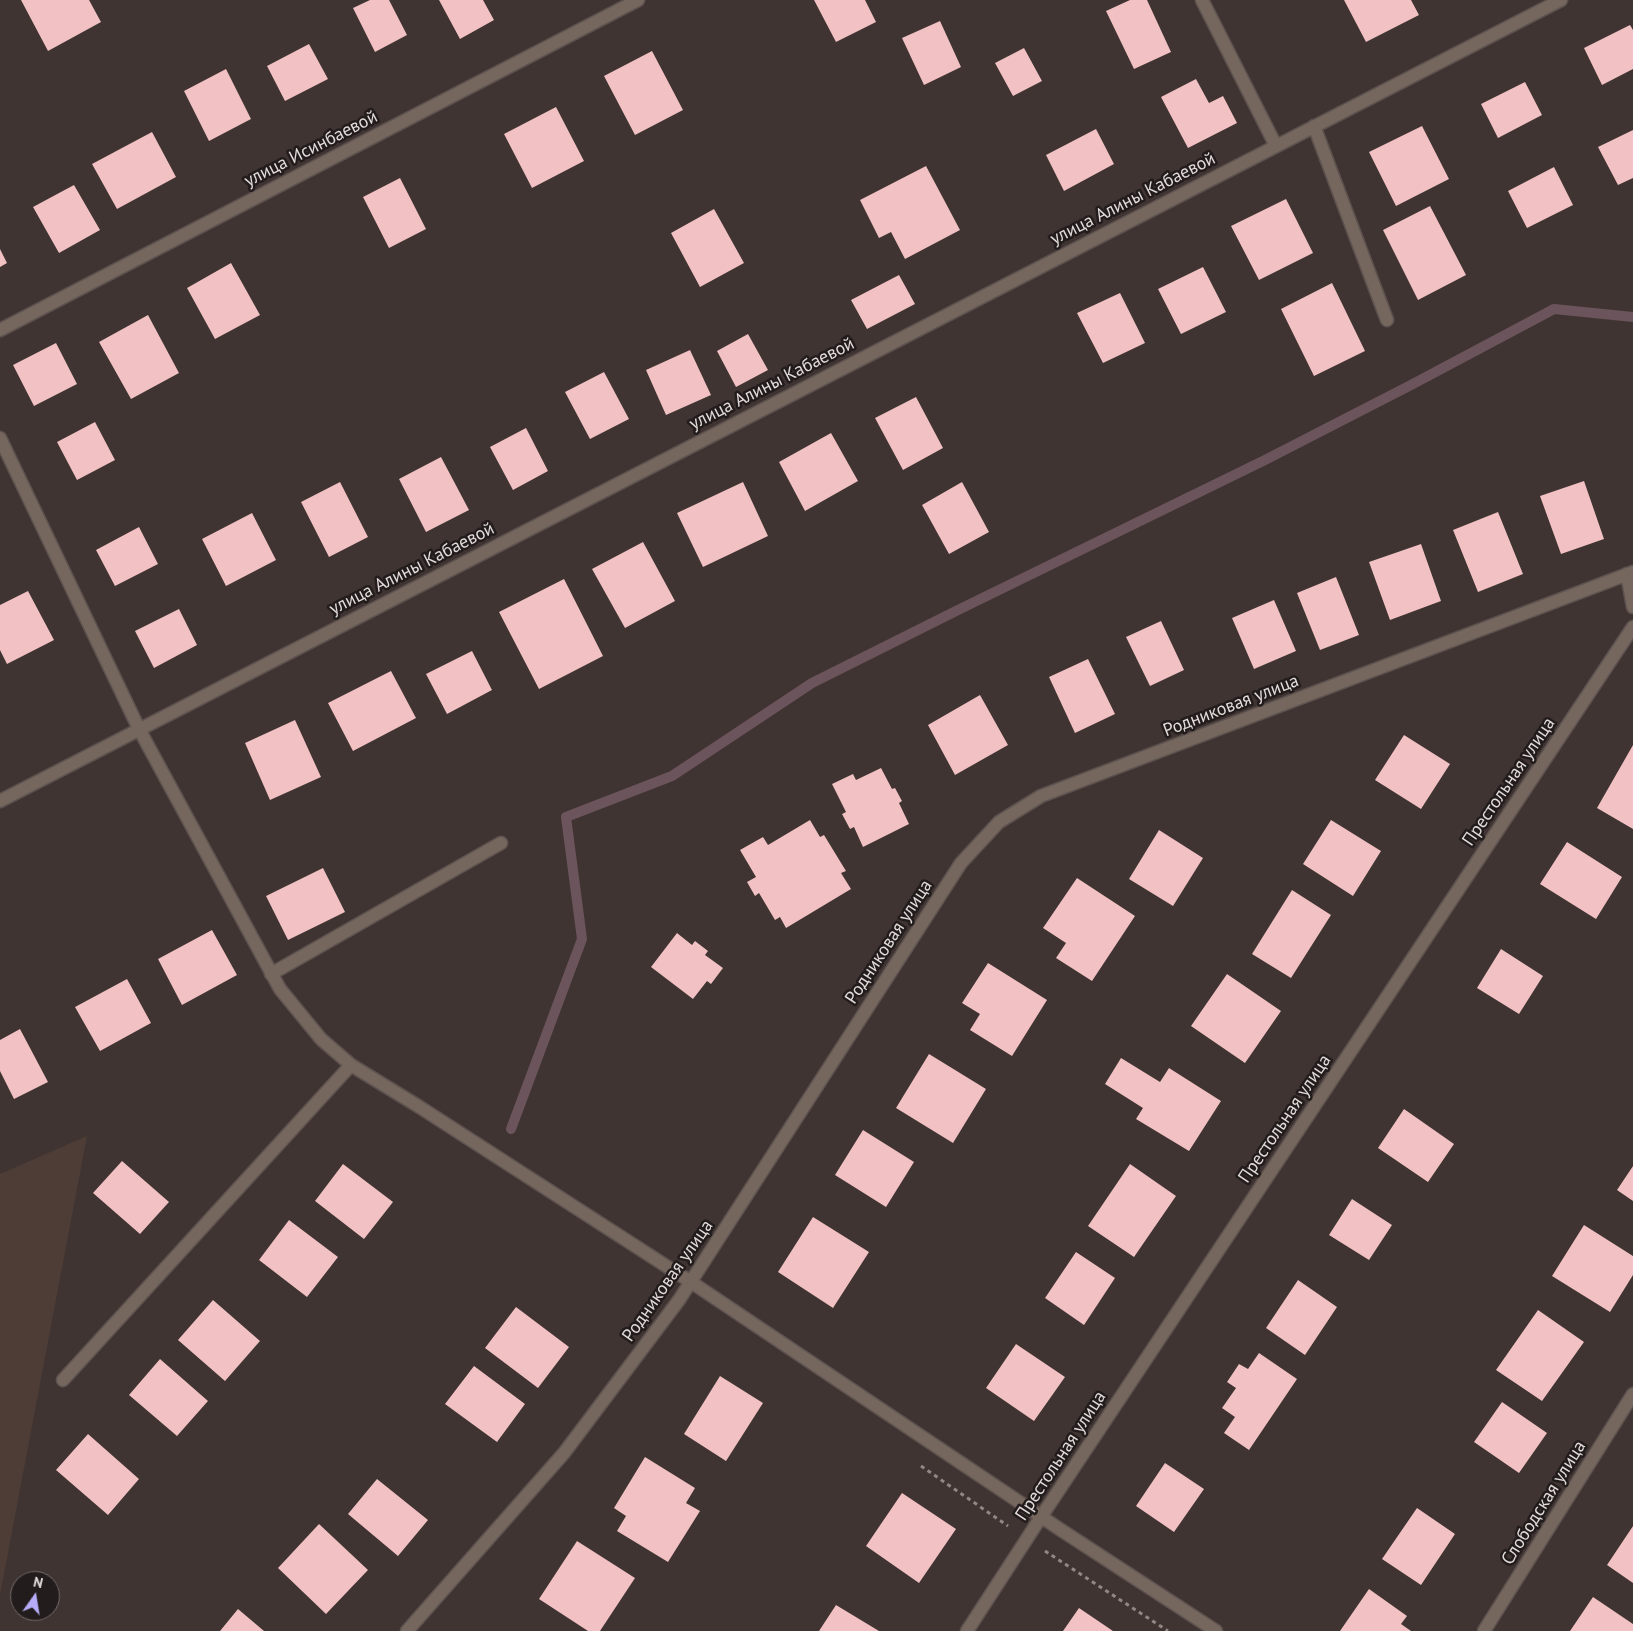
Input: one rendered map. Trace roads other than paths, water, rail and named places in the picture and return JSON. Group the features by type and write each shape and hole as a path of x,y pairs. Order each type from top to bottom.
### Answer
{"street":[{"name":"улица Исинбаевой","path":"0,330 638,0"},
{"path":"1202,0 1276,146"},
{"name":"улица Алины Кабаевой","path":"0,801 1561,0"},
{"path":"1314,126 1387,320"},
{"path":"0,438 139,729 271,974 280,989 321,1039 352,1064 691,1282 1041,1517 1216,1631"},
{"path":"1630,573 1633,606"},
{"name":"Родниковая улица","path":"406,1631 564,1453 679,1300 961,863 999,822 1041,796 1630,573"},
{"name":"Престольная улица","path":"967,1631 1633,627"},
{"path":"271,974 501,843"},
{"path":"63,1380 352,1064"},
{"name":"Слободская улица","path":"1484,1631 1633,1394"}],"waterway":[{"path":"511,1129 582,939 566,817 672,776 812,683 1265,460 1554,309 1633,317"}]}
